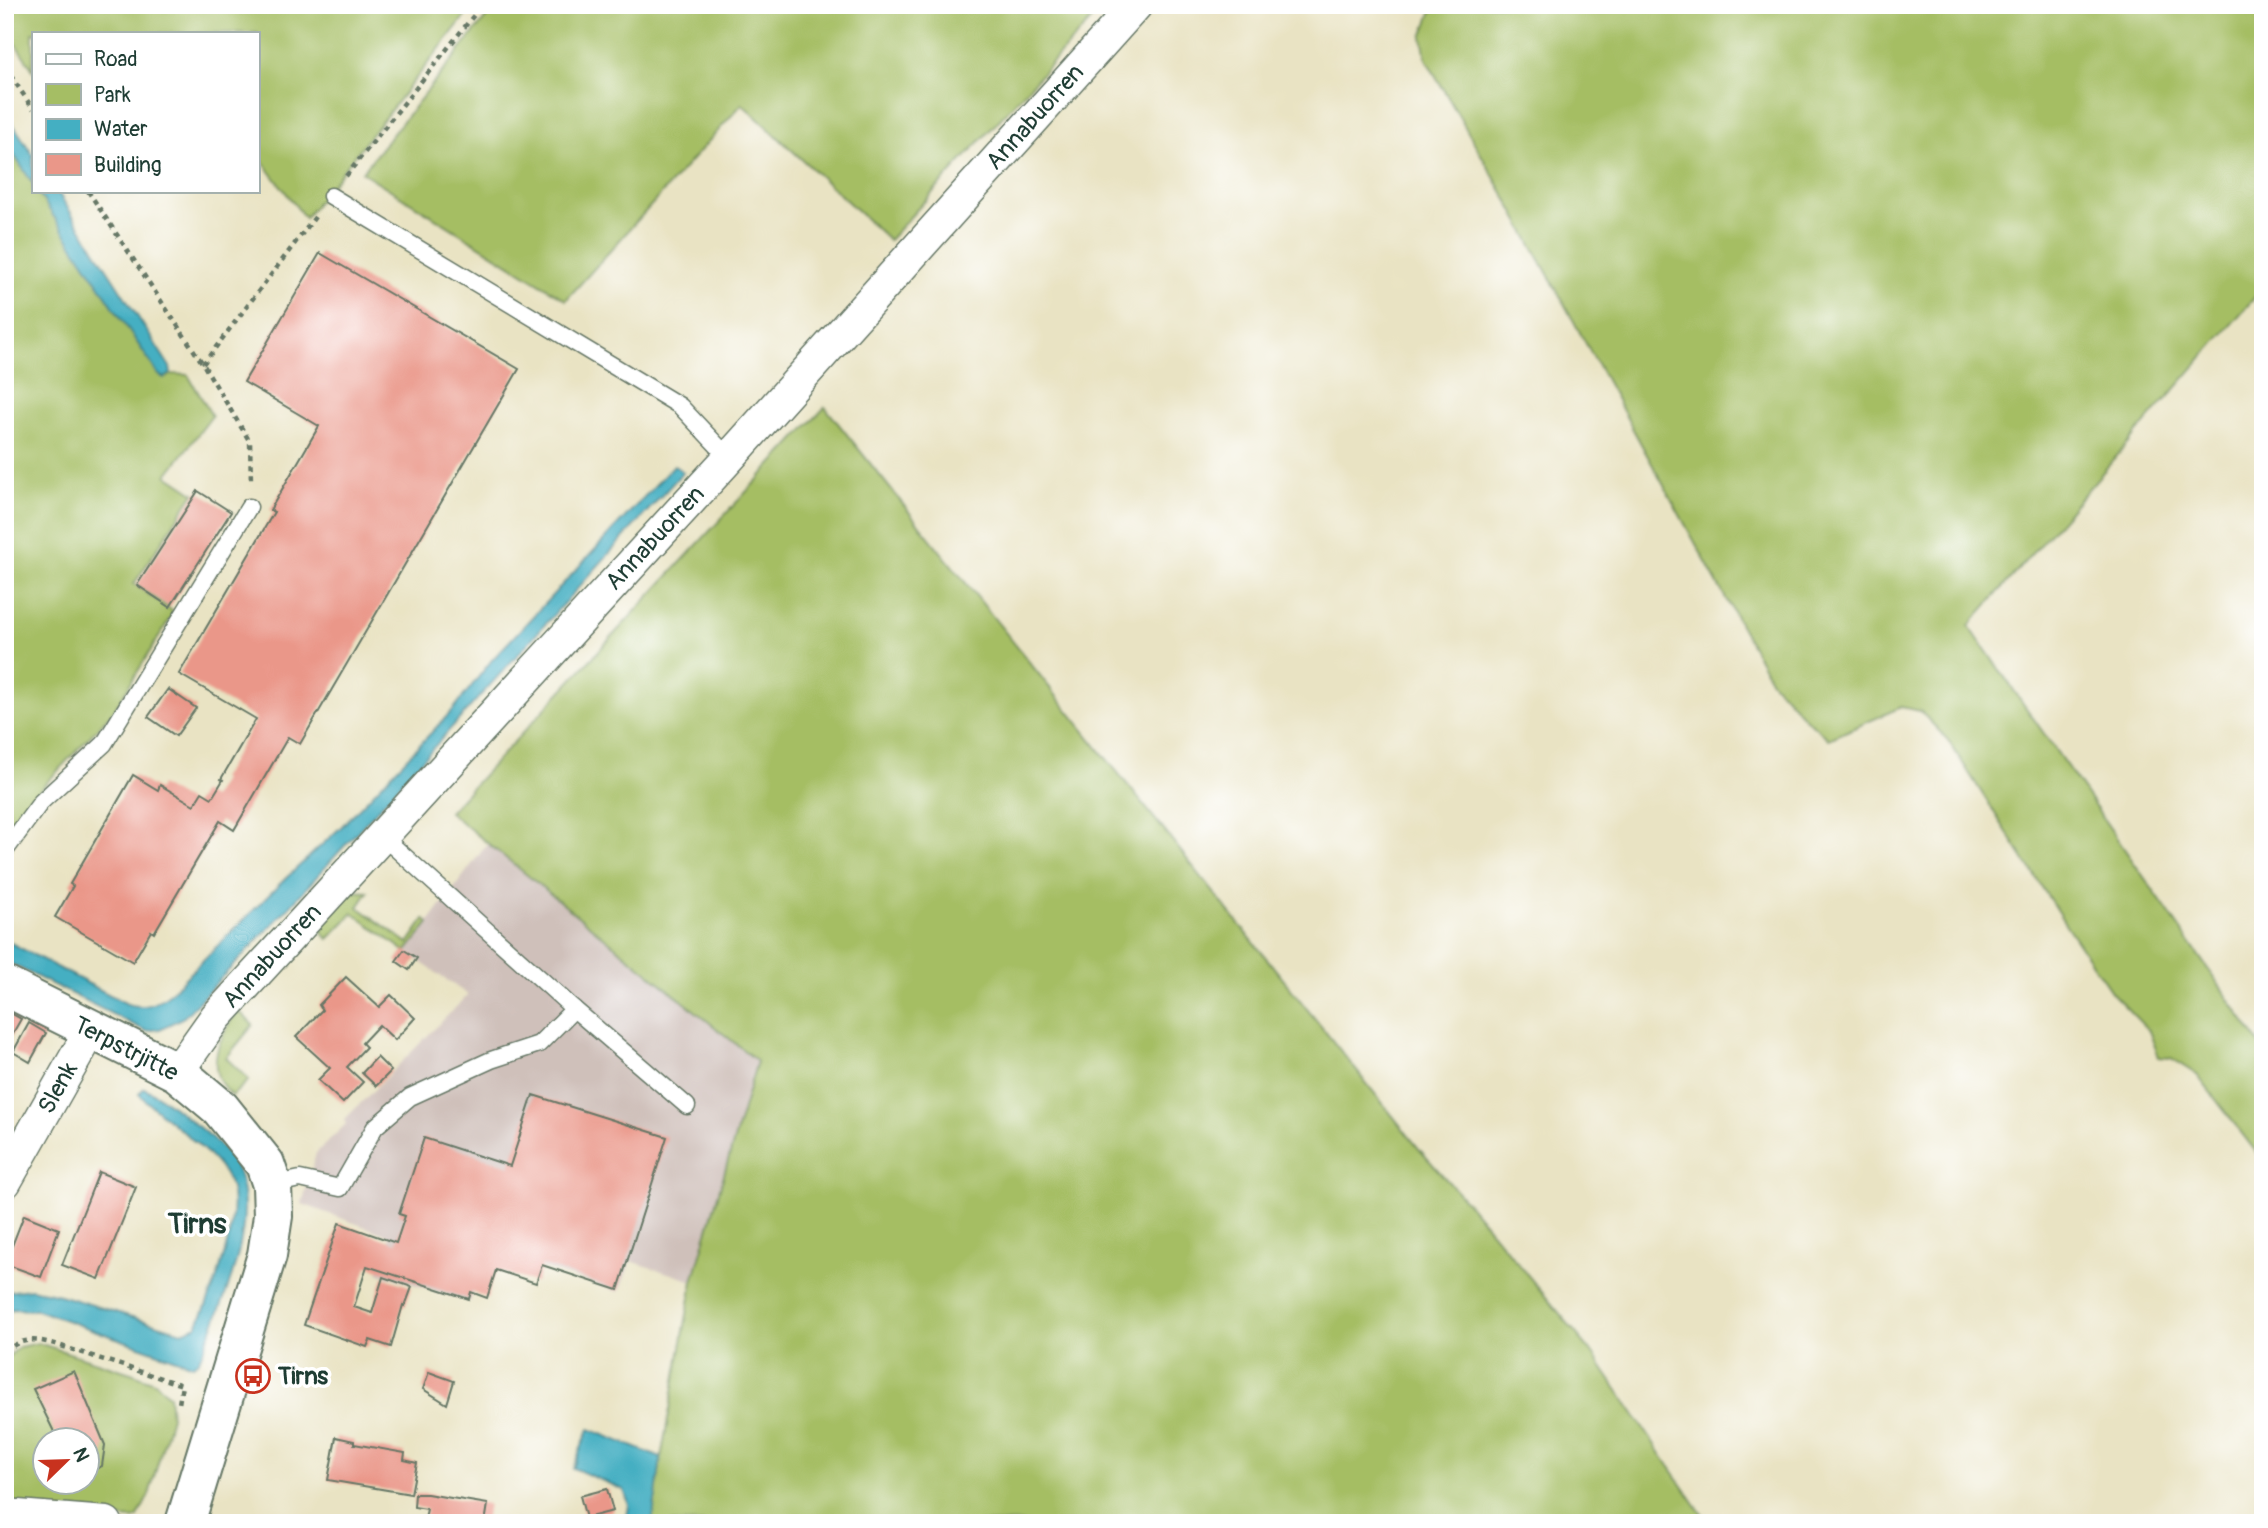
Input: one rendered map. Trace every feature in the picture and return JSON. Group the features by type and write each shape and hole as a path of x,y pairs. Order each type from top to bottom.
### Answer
{"street":[{"name":"Annabuorren","path":"177,1072 216,1017 729,458 1136,5"},
{"name":"Terpstrjitte","path":"5,986 177,1072 220,1108 265,1164 272,1185 273,1216 267,1255 185,1523"},
{"name":"Slenk","path":"5,1182 91,1030"},
{"path":"5,1515 106,1523"}],"lane":[{"path":"331,196 680,406 729,458"},
{"path":"5,851 41,802 104,744 250,507"},
{"path":"382,836 574,1009 687,1105"},
{"path":"272,1185 300,1179 340,1188 375,1127 410,1097 491,1060 539,1044 574,1009"}],"path":[{"path":"5,66 32,106"},
{"path":"89,192 204,364 250,442 250,507"},
{"path":"5,1352 14,1344 25,1340 38,1340 111,1361 182,1385 178,1408"}],"shaded area":[{"path":"488,843 757,1061 693,1281 631,1261 619,1292 487,1251 470,1302 378,1273 390,1236 302,1204 316,1153 346,1124 344,1120 468,995 406,952"}],"green space":[{"path":"5,5 474,5 305,218 259,157 259,32 32,32 32,68 5,28"},
{"path":"496,5 1105,5 889,240 742,104 566,300 362,172"},
{"path":"1434,5 2263,5 2263,288 1969,626 2263,1048 2263,1161 2197,1075 2171,1058 2159,1057 2149,1031 2112,993 1948,740 1920,711 1901,707 1829,739 1805,718 1771,681 1510,205 1426,59 1422,37"},
{"path":"5,141 32,182 32,192 38,192 158,374 168,377 171,374 188,375 212,416 167,475 194,493 134,584 174,612 113,712 34,796 5,835"},
{"path":"825,407 1420,1150 1591,1351 1708,1523 652,1523 693,1281 757,1061 449,812"},
{"path":"346,891 368,892 358,907 408,943 425,919 429,923 406,952 353,913 328,939 318,928"},
{"path":"236,1013 241,1013 253,1025 226,1058 249,1080 232,1096 218,1076 216,1055"},
{"path":"38,1343 157,1383 169,1396 171,1417 149,1495 138,1517 133,1519 5,1509 5,1360 19,1347"}],"water":[{"path":"5,112 32,153 32,182 5,141"},
{"path":"38,192 58,192 170,367 171,374 164,378 158,374"},
{"path":"674,465 683,472 291,905 184,1017 160,1029 146,1031 5,961 5,940 127,1004 149,1005 168,995 341,827 452,711 492,660"},
{"path":"144,1088 169,1103 215,1141 234,1164 242,1186 242,1236 236,1263 208,1339 199,1360 193,1365 37,1310 12,1309 5,1313 5,1292 31,1289 182,1332 197,1326 225,1251 233,1208 231,1190 226,1176 208,1154 139,1094"},
{"path":"589,1429 661,1458 652,1523 626,1523 629,1505 624,1490 573,1468"}],"building":[{"path":"320,253 519,369 300,744 288,737 234,830 220,821 154,933 151,931 133,962 55,917 73,886 70,884 133,775 158,790 160,785 194,805 202,792 212,798 256,719 179,674 274,512 270,510 319,426 244,382"},
{"path":"198,491 231,512 170,607 137,585"},
{"path":"168,689 196,708 176,736 148,717"},
{"path":"404,950 417,958 409,970 396,961"},
{"path":"346,977 379,1007 391,995 415,1018 395,1040 379,1025 362,1043 366,1047 347,1067 363,1082 343,1103 318,1080 330,1068 296,1037 322,1010 319,1005"},
{"path":"5,1010 21,1019 5,1047"},
{"path":"29,1023 46,1033 30,1062 13,1052"},
{"path":"377,1057 391,1071 376,1086 362,1073"},
{"path":"533,1095 667,1137 618,1290 542,1265 536,1283 496,1270 487,1298 471,1292 469,1299 367,1266 354,1307 372,1313 383,1277 412,1287 405,1306 403,1305 391,1347 370,1340 367,1347 304,1325 339,1223 396,1243 405,1216 399,1214 424,1138 510,1166"},
{"path":"99,1172 136,1187 99,1279 62,1265"},
{"path":"24,1215 59,1229 41,1277 5,1264"},
{"path":"74,1371 97,1426 51,1426 33,1389"},
{"path":"429,1372 454,1381 447,1404 423,1389"},
{"path":"336,1437 354,1441 354,1444 405,1453 404,1460 417,1463 411,1494 328,1480"},
{"path":"102,1438 105,1445 102,1466"},
{"path":"607,1489 613,1511 586,1518 580,1496"},
{"path":"415,1494 488,1504 485,1523 424,1523 427,1509 414,1507"}],"place":[{"name":"Tirns","path":"253,1376"}],"district":[{"name":"Tirns","path":"197,1224"}]}
